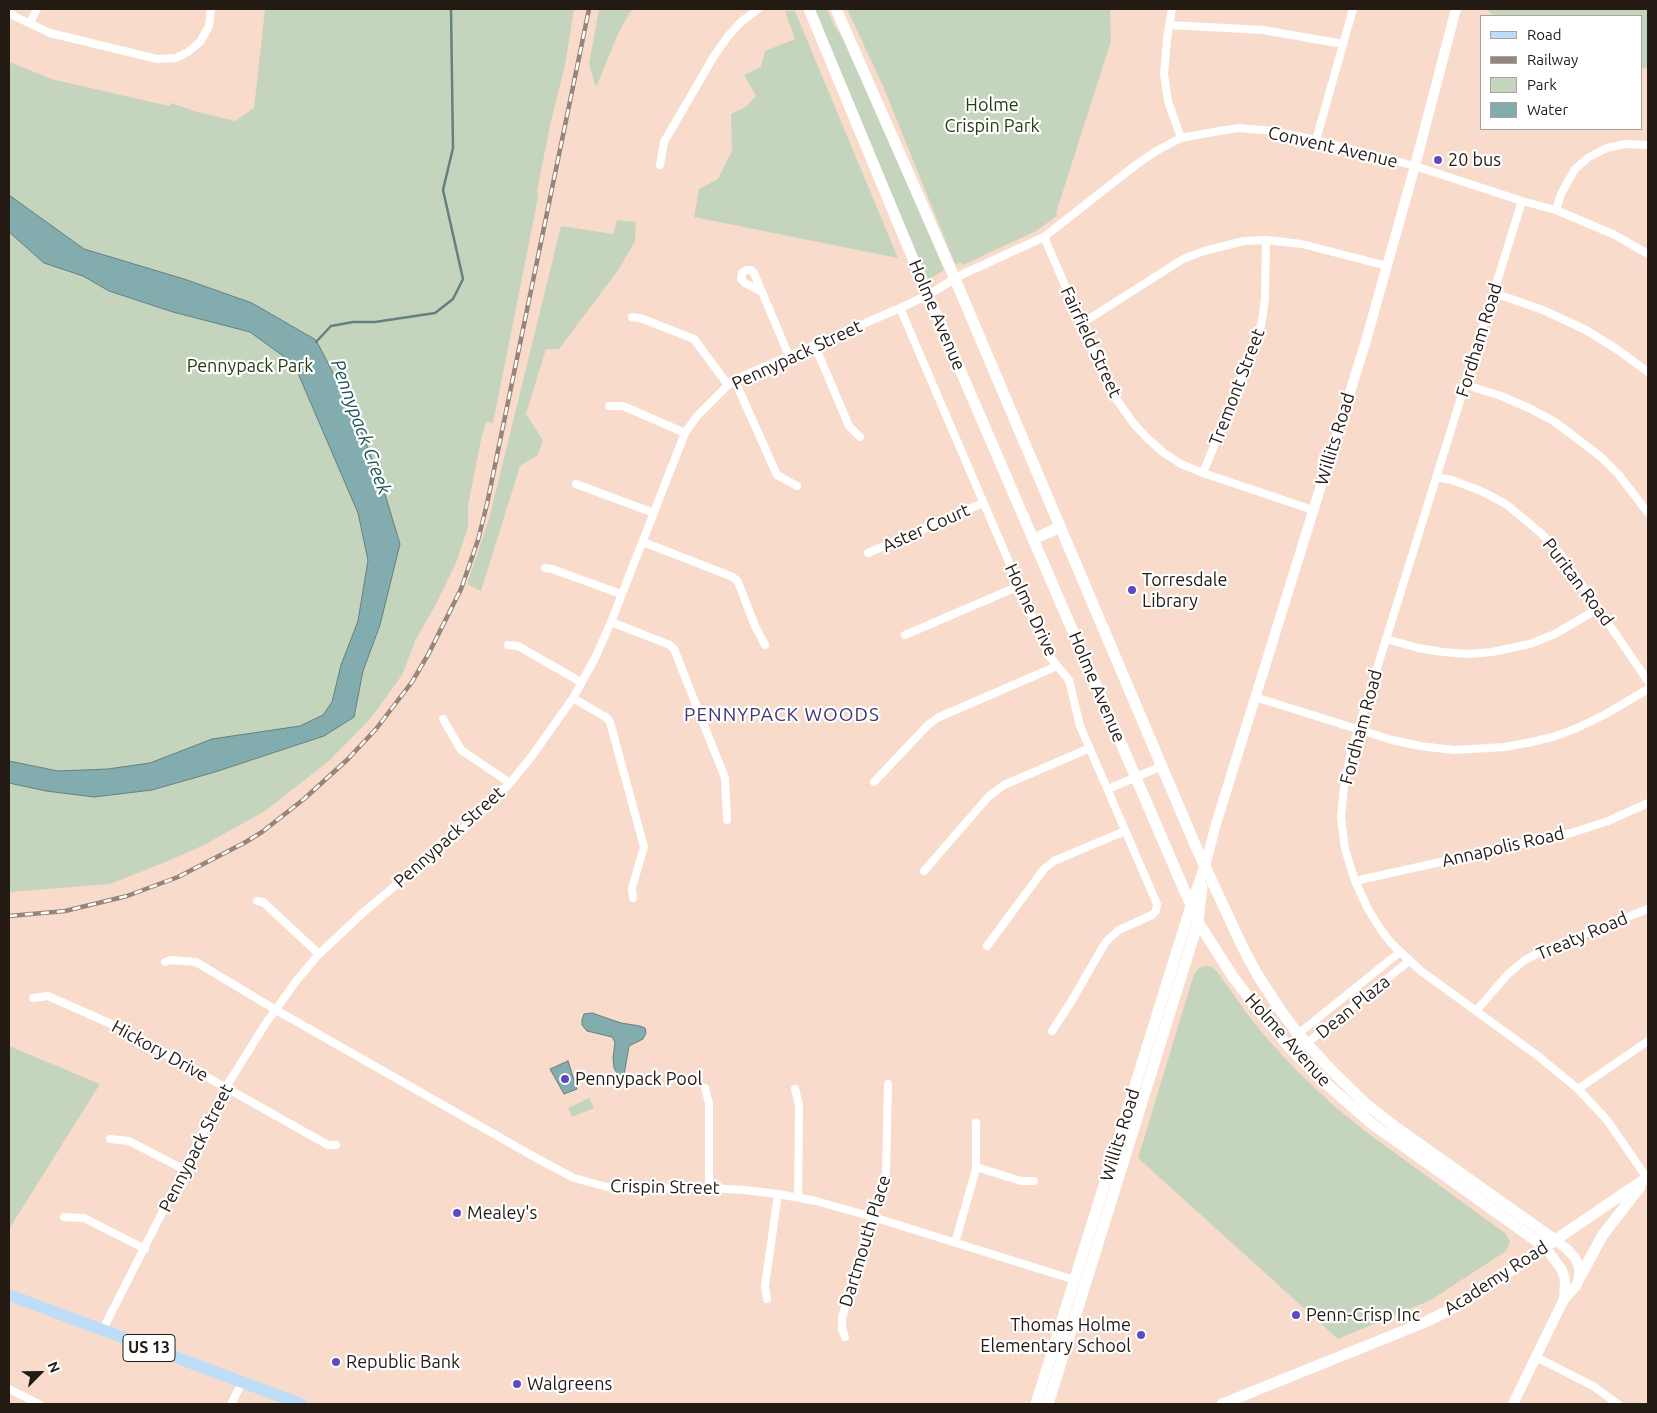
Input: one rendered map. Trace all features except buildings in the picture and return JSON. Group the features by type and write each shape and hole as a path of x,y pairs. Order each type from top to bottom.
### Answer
{"main road":[{"name":"Holme Avenue","path":"809,9 928,295 1198,922 1246,995 1290,1048 1337,1094 1371,1123 1550,1244"},
{"name":"Holme Avenue","path":"836,9 955,279 1205,866 1250,961 1273,999 1298,1034 1343,1083 1378,1114 1550,1244"},
{"path":"1034,539 1060,528"},
{"name":"Willits Road","path":"1048,1404 1080,1282 1191,906 1205,866"},
{"name":"Willits Road","path":"1036,1404 1080,1282 1198,922 1205,866"},
{"path":"1579,1279 1602,1236 1648,1177"},
{"name":"Academy Road","path":"1222,1404 1435,1317 1467,1300 1648,1177"},
{"name":"US 13","path":"9,1295 301,1404"}],"street":[{"path":"30,23 37,9"},
{"path":"9,12 50,33 157,59 176,58 188,52 200,42 208,26 211,9"},
{"path":"660,164 664,142 714,56 741,22 758,9"},
{"path":"1172,9 1165,59 1165,80 1168,100 1181,138"},
{"path":"1316,140 1352,9"},
{"name":"Willits Road","path":"1205,866 1255,697 1365,344 1415,166 1456,9"},
{"path":"1169,25 1263,30 1343,44"},
{"name":"Convent Avenue","path":"955,279 1044,237 1133,167 1156,151 1181,138 1219,131 1256,129 1316,140 1415,166 1522,201 1556,210 1615,235 1648,254"},
{"path":"1556,210 1561,194 1575,169 1589,157 1606,148 1626,144 1648,145"},
{"name":"Fordham Road","path":"1522,201 1351,752 1344,787 1341,817 1346,848 1355,880 1368,909 1381,930 1400,952 1421,971 1538,1056 1578,1089 1607,1120 1648,1177"},
{"name":"Fairfield Street","path":"1044,237 1106,380 1134,424 1164,453 1181,464 1313,510"},
{"path":"1081,324 1182,260 1225,244 1266,240 1302,244 1387,266"},
{"name":"Tremont Street","path":"1203,473 1257,341 1265,298 1266,240"},
{"name":"Pennypack Street","path":"102,1330 226,1088 252,1044 297,980 319,954 366,910 460,832 510,783 573,698 595,658 611,622 686,433 704,409 731,383 928,295 955,279"},
{"path":"762,292 789,356"},
{"path":"1494,293 1543,310 1586,330 1648,372"},
{"name":"Holme Drive","path":"900,308 1045,646 1057,666 1069,680 1080,726 1157,904 1156,912 1152,916 1119,930 1105,943 1052,1031"},
{"path":"632,317 643,319 694,339 731,383 777,475 796,486"},
{"path":"815,346 849,426 860,437"},
{"path":"1466,385 1501,396 1555,422 1600,456 1619,475 1648,513"},
{"path":"609,406 623,406 686,433"},
{"name":"Puritan Road","path":"1436,477 1452,480 1481,491 1506,504 1542,534 1562,556 1648,681"},
{"path":"576,484 654,513"},
{"name":"Aster Court","path":"868,553 983,503"},
{"path":"643,542 733,576 738,582 755,626 765,645"},
{"path":"545,568 622,594"},
{"path":"904,635 1019,586"},
{"path":"1386,639 1418,648 1443,652 1468,654 1492,652 1530,644 1556,634 1599,608"},
{"path":"611,622 670,645 674,649 725,778 727,820"},
{"path":"508,645 518,646 581,682"},
{"path":"874,782 927,726 937,718 1057,666"},
{"path":"1255,697 1392,740 1454,750 1505,747 1532,742 1577,728 1606,714 1648,689"},
{"path":"573,698 607,718 610,722 644,846 632,888 633,898"},
{"path":"443,719 461,750 510,783"},
{"path":"924,871 989,796 1004,785 1090,748"},
{"path":"1108,789 1162,766"},
{"name":"Annapolis Road","path":"1355,880 1571,833 1608,821 1648,803"},
{"path":"987,946 1044,869 1054,861 1125,831"},
{"path":"257,901 263,902 319,954"},
{"name":"Treaty Road","path":"1476,1011 1508,974 1525,960 1544,950 1648,908"},
{"name":"Dean Plaza","path":"1290,1048 1298,1034 1400,952"},
{"name":"Crispin Street","path":"165,962 171,960 196,962 276,1010 574,1178 622,1189 709,1188 744,1190 798,1198 873,1217 1080,1282"},
{"name":"Dean Plaza","path":"1290,1048 1306,1044 1409,961"},
{"name":"Hickory Drive","path":"33,998 48,996 118,1027 328,1145 336,1146"},
{"path":"1578,1089 1648,1041"},
{"name":"Dartmouth Place","path":"845,1337 842,1329 842,1318 888,1164 888,1084"},
{"path":"705,1088 709,1103 709,1188"},
{"path":"795,1089 799,1105 798,1198"},
{"path":"955,1243 976,1166 976,1123"},
{"path":"110,1139 129,1141 185,1170"},
{"path":"976,1166 1021,1181 1034,1181"},
{"path":"767,1299 765,1286 778,1194"},
{"path":"64,1217 84,1218 145,1249"},
{"path":"1513,1404 1564,1299 1576,1286 1579,1279 1580,1271 1577,1262 1569,1251 1550,1244"},
{"path":"1550,1244 1565,1280 1564,1299"},
{"path":"1536,1357 1593,1386 1618,1404"},
{"path":"231,1404 242,1383"},
{"path":"9,1389 39,1404"}],"green space":[{"name":"Pennypack Park","path":"265,9 574,9 565,65 550,125 537,192 538,197 493,423 486,422 481,440 468,506 468,527 456,563 416,639 402,675 371,718 330,760 265,811 204,845 168,861 110,884 9,892 9,62 55,80 169,106 172,103 194,111 235,121 254,108"},
{"path":"599,9 637,9 630,12 618,34 596,87 589,64"},
{"path":"815,9 827,9 835,27 849,47 944,270 928,280 837,69"},
{"name":"Holme Crispin Park","path":"847,9 1110,9 1111,41 1056,213 1057,216 1036,231 963,265 961,263 955,264 883,86"},
{"path":"1486,9 1648,9 1648,67 1642,69 1642,15 1493,15"},
{"path":"785,11 795,11 898,258 694,217 699,189 718,179 732,151 731,114 746,107 756,96 744,75 761,67 765,51 795,39"},
{"path":"617,220 636,222 635,241 619,269 559,349 546,349 526,414 543,440 538,455 520,466 481,591 467,584 489,519 561,226 613,234"},
{"path":"1205,966 1216,970 1248,1015 1298,1072 1333,1105 1365,1131 1506,1234 1510,1242 1506,1251 1431,1300 1338,1339 1138,1158 1194,974 1199,968"},
{"path":"9,1046 100,1084 9,1229"},
{"path":"589,1098 594,1108 572,1117 568,1108"}],"water":[{"path":"9,195 84,249 184,279 252,303 316,340 357,419 385,494 400,544 380,625 363,671 354,717 324,736 215,772 152,790 94,797 46,791 9,783 9,761 58,771 108,769 150,763 212,739 300,726 323,715 332,702 341,665 358,621 368,560 358,513 294,364 250,332 173,312 109,291 83,276 44,263 9,232"},
{"path":"592,1013 621,1023 645,1028 646,1033 643,1039 629,1046 624,1075 618,1075 614,1068 615,1042 612,1037 587,1031 582,1025 584,1014"},
{"name":"Pennypack Pool","path":"568,1061 577,1089 564,1094 550,1069"}],"waterway":[{"path":"316,342 331,326 435,313 453,299 463,279 443,190 453,148 451,9"}],"railway":[{"path":"9,916 65,911 127,896 178,877 244,843 262,832 304,799 347,760 376,729 412,682 429,653 461,589 478,540 589,9"}],"place":[{"name":"20 bus","path":"1438,160"},
{"name":"Torresdale Library","path":"1132,590"},
{"name":"Pennypack Pool","path":"565,1079"},
{"name":"Mealey's","path":"457,1213"},
{"name":"Penn-Crisp Inc","path":"1296,1315"},
{"name":"Thomas Holme Elementary School","path":"1141,1335"},
{"name":"Republic Bank","path":"336,1362"},
{"name":"Walgreens","path":"517,1384"}],"district":[{"name":"PENNYPACK WOODS","path":"782,715"}],"water label":[{"name":"Pennypack Creek","path":"361,427"}]}
